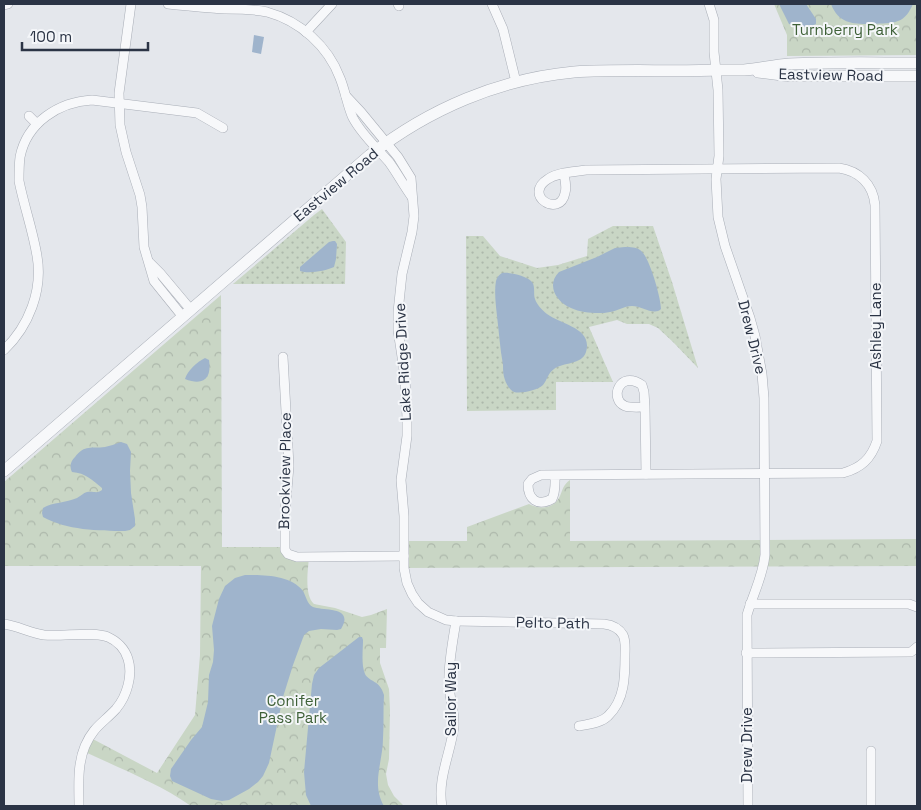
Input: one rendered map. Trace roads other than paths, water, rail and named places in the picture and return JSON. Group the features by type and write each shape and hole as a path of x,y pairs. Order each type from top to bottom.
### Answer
{"street":[{"path":"4,5 8,4"},
{"path":"131,4 119,92 120,125 140,195 144,247 148,261 160,273 187,313"},
{"name":"Lake Ridge Drive","path":"168,4 262,11 288,20 306,32 321,46 334,63 346,96 361,112 382,146 398,157 411,178 414,216 402,274 398,312 398,330 405,377 407,418 401,480 404,516 404,556"},
{"path":"306,32 332,4"},
{"path":"492,4 504,29 516,82"},
{"name":"Drew Drive","path":"709,4 714,20 714,52 718,90 719,156 716,179 718,217 725,246 750,318 759,353 764,398 765,555 761,577 747,615 748,806"},
{"name":"Eastview Road","path":"744,70 787,64 917,63"},
{"name":"Eastview Road","path":"4,471 382,146 414,124 454,103 516,82 582,72 744,70 790,76 917,76"},
{"path":"4,350 16,337 26,321 33,306 37,289 38,258 19,181 21,155 26,141 36,124 58,108 76,102 92,100 197,113 223,128"},
{"path":"29,116 36,124"},
{"name":"Ashley Lane","path":"555,475 843,473 863,463 872,454 877,441 874,198 865,180 854,172 838,168 604,169 564,174"},
{"name":"Brookview Place","path":"283,357 288,450 285,550 288,554 297,557 404,556"},
{"path":"645,407 646,474"},
{"name":"Pelto Path","path":"404,556 407,583 412,594 428,612 446,620 604,624 617,628 624,636 625,643 625,678 619,701 610,715 604,719 579,726"},
{"path":"750,604 909,604 917,607"},
{"name":"Sailor Way","path":"442,806 442,785 454,725 449,674 456,621"},
{"path":"4,624 45,635 105,636 117,642 127,655 129,674 125,693 116,708 92,733 82,754 79,771 79,806"},
{"path":"746,653 910,652 917,648"},
{"path":"871,752 872,806"}],"water":[{"path":"779,4 806,4 816,19 816,24 802,27 789,24"},
{"path":"831,4 913,4 901,20 889,23 867,24 843,20 834,11"},
{"path":"254,35 264,37 261,54 252,52"},
{"path":"335,241 337,244 334,267 317,272 300,271 300,267 329,242"},
{"path":"615,248 637,248 647,260 659,296 661,309 658,311 632,306 607,313 588,312 571,308 561,302 554,293 553,282 559,272"},
{"path":"502,273 518,275 531,281 535,299 540,307 553,318 581,332 587,344 586,352 581,359 554,369 550,372 543,385 529,391 514,392 507,385 504,376 495,294 496,280"},
{"path":"205,358 209,360 210,367 205,379 197,382 185,379 193,367"},
{"path":"121,442 127,444 131,452 131,493 135,526 125,531 94,530 62,525 43,517 43,508 47,506 73,500 87,492 102,490 88,477 72,472 72,462 82,450 105,447"},
{"path":"245,575 276,577 291,582 303,591 311,606 341,613 344,616 344,622 341,629 321,629 309,631 304,635 283,697 269,763 263,776 249,789 229,800 222,801 211,799 172,781 170,776 171,769 202,727 208,702 209,675 213,662 212,626 219,599 225,586 235,578"},
{"path":"359,637 362,637 363,640 365,674 380,687 384,695 383,747 378,789 384,806 311,806 306,795 304,772 314,675 319,668"}],"park label":[{"name":"Turnberry Park","path":"845,30"},
{"name":"Conifer Pass Park","path":"293,710"}]}
